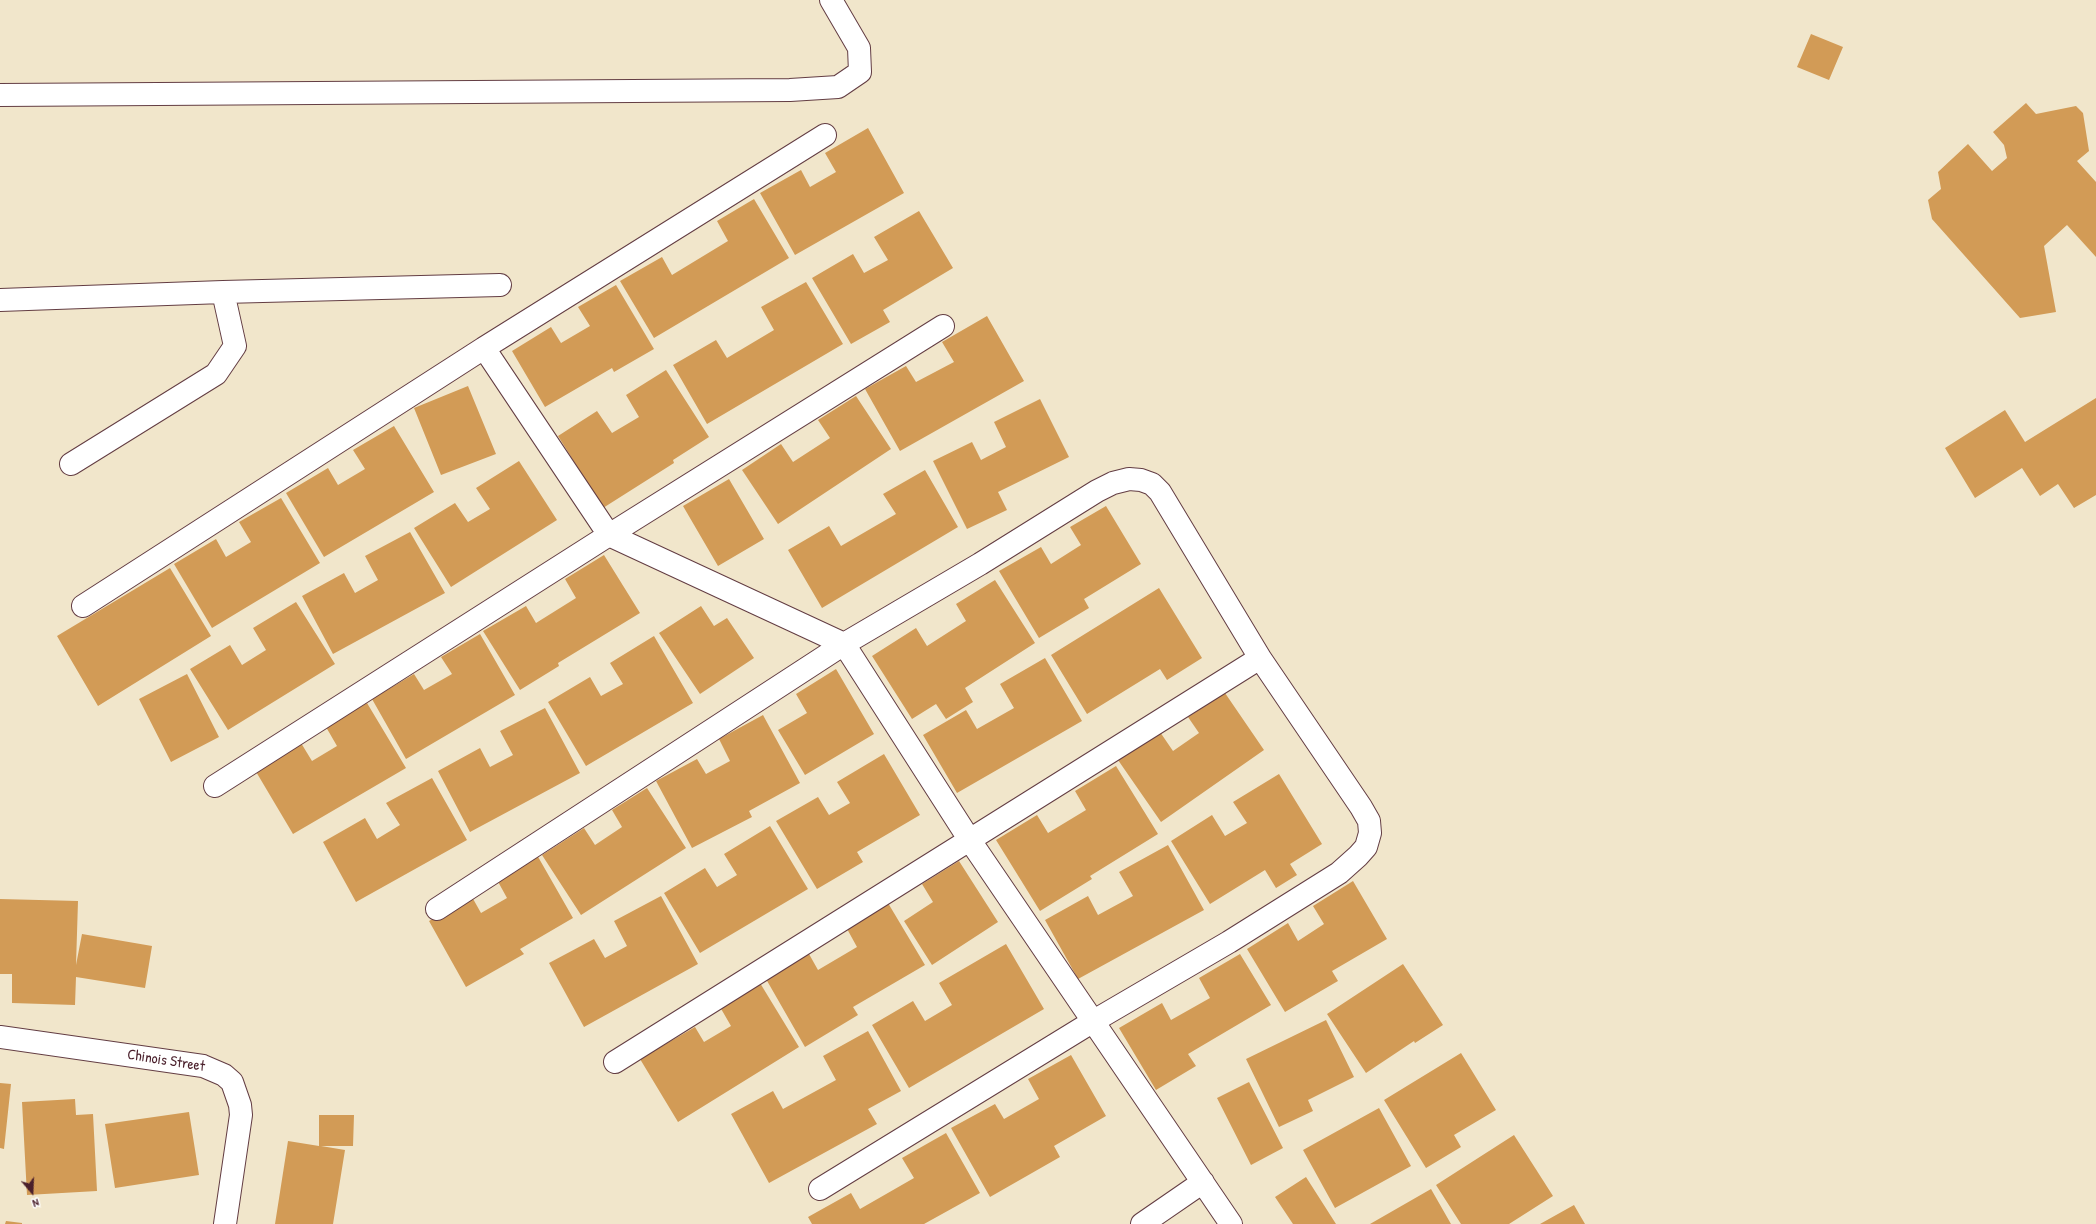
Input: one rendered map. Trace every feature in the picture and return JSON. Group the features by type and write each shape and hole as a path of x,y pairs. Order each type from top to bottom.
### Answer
{"street":[{"path":"0,95 790,90 838,87 860,72 859,48 831,0"},
{"path":"83,606 484,348 826,134"},
{"path":"0,300 223,292 500,286"},
{"path":"71,464 216,374 235,346 223,292"},
{"path":"215,786 609,535 943,326"},
{"path":"484,348 609,535 844,644 969,839 1092,1022 1231,1224"},
{"path":"436,909 844,644 980,564 1097,491 1124,481 1141,480 1152,484 1160,492 1260,658 1361,807 1368,821 1370,833 1366,847 1338,874 1230,942 1092,1022 820,1189"},
{"path":"615,1062 1260,658"},
{"name":"Chinois Street","path":"0,1036 202,1066 224,1075 232,1082 240,1105 241,1115 225,1224"},
{"path":"1142,1224 1203,1182"}],"building":[{"path":"1811,34 1843,47 1829,80 1797,67"},
{"path":"2026,103 2036,114 2076,106 2083,113 2089,151 2077,161 2096,182 2096,257 2067,225 2044,246 2056,312 2020,318 1932,219 1928,200 1941,189 1938,172 1968,144 1992,171 2007,158 2004,145 1993,132"},
{"path":"868,128 904,193 795,255 760,193 801,170 810,187 836,172 825,153"},
{"path":"754,199 789,258 654,338 620,281 662,257 672,275 728,241 717,221"},
{"path":"919,211 953,268 883,310 890,322 851,344 812,278 853,254 864,273 888,260 874,237"},
{"path":"806,282 843,344 707,424 673,365 716,340 727,358 774,330 761,307"},
{"path":"616,285 654,349 614,372 612,368 545,407 512,351 551,327 561,343 590,326 578,307"},
{"path":"987,316 1024,381 900,451 865,389 906,366 916,382 954,362 942,342"},
{"path":"666,370 709,437 673,460 674,463 603,508 558,436 597,411 612,433 639,417 626,395"},
{"path":"468,386 496,454 441,475 414,408"},
{"path":"856,396 891,449 778,524 742,470 781,444 793,462 830,438 818,420"},
{"path":"2096,398 2096,495 2074,508 2058,484 2040,496 2022,468 1975,498 1945,448 2005,410 2025,442"},
{"path":"1040,399 1069,457 998,492 1007,510 967,529 933,461 972,442 981,460 1006,447 994,422"},
{"path":"394,426 434,492 324,557 286,493 328,468 338,485 365,469 353,450"},
{"path":"519,461 557,520 451,587 414,528 455,503 468,522 490,509 476,488"},
{"path":"925,470 958,527 822,608 788,550 829,526 841,546 896,514 883,494"},
{"path":"729,479 764,539 718,566 683,506"},
{"path":"281,498 320,563 212,628 174,564 216,539 226,557 251,542 239,522"},
{"path":"1106,506 1141,564 1084,599 1089,608 1039,638 999,571 1041,547 1051,564 1081,545 1070,527"},
{"path":"410,532 445,593 333,654 302,596 344,573 355,593 378,580 365,556"},
{"path":"604,555 640,613 558,663 559,666 520,690 483,631 526,606 536,623 576,598 565,579"},
{"path":"170,568 211,636 98,706 57,636"},
{"path":"995,580 1035,643 965,688 973,702 946,719 936,704 912,719 872,656 916,628 927,646 966,621 956,604"},
{"path":"1159,588 1202,658 1167,680 1160,669 1087,714 1051,655"},
{"path":"296,602 335,664 228,730 190,669 230,645 242,665 266,650 253,628"},
{"path":"701,606 714,626 727,618 754,658 700,694 659,633"},
{"path":"480,634 515,695 406,759 372,699 414,674 424,690 452,674 441,657"},
{"path":"654,636 693,703 586,766 548,702 590,677 601,696 623,684 610,663"},
{"path":"1045,658 1082,721 957,793 923,735 966,710 977,729 1014,708 1000,684"},
{"path":"836,669 874,734 805,775 778,730 807,713 796,694"},
{"path":"187,674 219,737 171,762 139,699"},
{"path":"1225,693 1264,750 1161,822 1118,760 1160,732 1173,751 1199,733 1188,717"},
{"path":"367,703 406,768 293,834 255,770 301,743 312,761 337,746 326,727"},
{"path":"545,708 580,773 470,832 438,771 480,748 490,767 513,755 500,731"},
{"path":"763,715 800,783 749,811 752,817 692,848 656,781 697,759 706,774 730,761 719,739"},
{"path":"884,754 920,815 857,852 863,862 817,889 776,821 818,797 829,815 850,803 837,782"},
{"path":"1116,766 1158,834 1090,876 1092,879 1040,911 996,840 1037,815 1048,833 1086,810 1075,791"},
{"path":"1279,774 1322,844 1290,864 1297,875 1276,888 1265,870 1210,904 1171,841 1212,815 1225,836 1247,823 1233,802"},
{"path":"432,778 467,840 356,902 323,842 365,818 377,839 400,825 386,803"},
{"path":"647,788 686,848 581,915 542,855 584,828 595,845 622,827 612,810"},
{"path":"770,826 808,889 700,953 664,893 705,868 717,887 737,875 724,854"},
{"path":"1168,845 1204,910 1078,979 1045,920 1088,896 1098,915 1133,896 1119,872"},
{"path":"537,855 573,918 520,949 524,954 466,987 429,921 472,897 481,913 507,898 496,878"},
{"path":"959,861 998,922 932,965 904,921 933,902 922,884"},
{"path":"1353,881 1387,939 1332,971 1338,981 1285,1012 1247,949 1288,923 1298,941 1324,924 1313,906"},
{"path":"661,896 698,964 584,1027 549,963 594,939 605,958 627,946 614,921"},
{"path":"0,899 78,901 76,965 82,934 152,946 145,988 76,977 75,1005 12,1003 12,974 0,974"},
{"path":"888,903 925,965 853,1007 858,1015 805,1047 766,979 809,954 818,970 857,947 846,927"},
{"path":"1006,944 1044,1009 909,1088 872,1025 913,1001 925,1021 952,1005 939,983"},
{"path":"1240,954 1271,1005 1188,1054 1196,1066 1156,1090 1119,1028 1162,1003 1171,1020 1210,998 1199,978"},
{"path":"1403,964 1443,1025 1415,1043 1414,1041 1366,1073 1327,1014"},
{"path":"760,983 799,1047 678,1122 640,1059 695,1027 704,1042 731,1026 720,1007"},
{"path":"1326,1020 1354,1077 1308,1100 1313,1111 1279,1127 1246,1059"},
{"path":"868,1031 901,1091 868,1109 877,1124 769,1183 731,1114 773,1091 783,1109 836,1080 823,1056"},
{"path":"1461,1053 1496,1110 1454,1135 1461,1147 1426,1168 1384,1100"},
{"path":"1071,1055 1106,1116 1054,1146 1060,1157 990,1197 951,1128 995,1104 1004,1119 1039,1099 1028,1079"},
{"path":"1249,1082 1283,1148 1251,1165 1217,1098"},
{"path":"0,1083 11,1084 4,1149 0,1148"},
{"path":"75,1099 76,1115 93,1114 97,1191 27,1195 22,1102"},
{"path":"1379,1108 1411,1166 1335,1208 1303,1150"},
{"path":"189,1112 199,1175 115,1188 105,1124"},
{"path":"319,1115 354,1115 353,1146 321,1146 345,1150 333,1224 275,1224 288,1141 319,1146"},
{"path":"946,1133 980,1193 924,1224 812,1224 808,1217 851,1193 860,1209 914,1178 902,1158"},
{"path":"1514,1135 1553,1196 1509,1224 1461,1224 1436,1185"},
{"path":"1306,1177 1336,1224 1293,1224 1275,1197"},
{"path":"1431,1189 1451,1224 1370,1224"},
{"path":"1574,1205 1585,1224 1540,1224"},
{"path":"6,1221 22,1223 22,1224 5,1224"}]}
